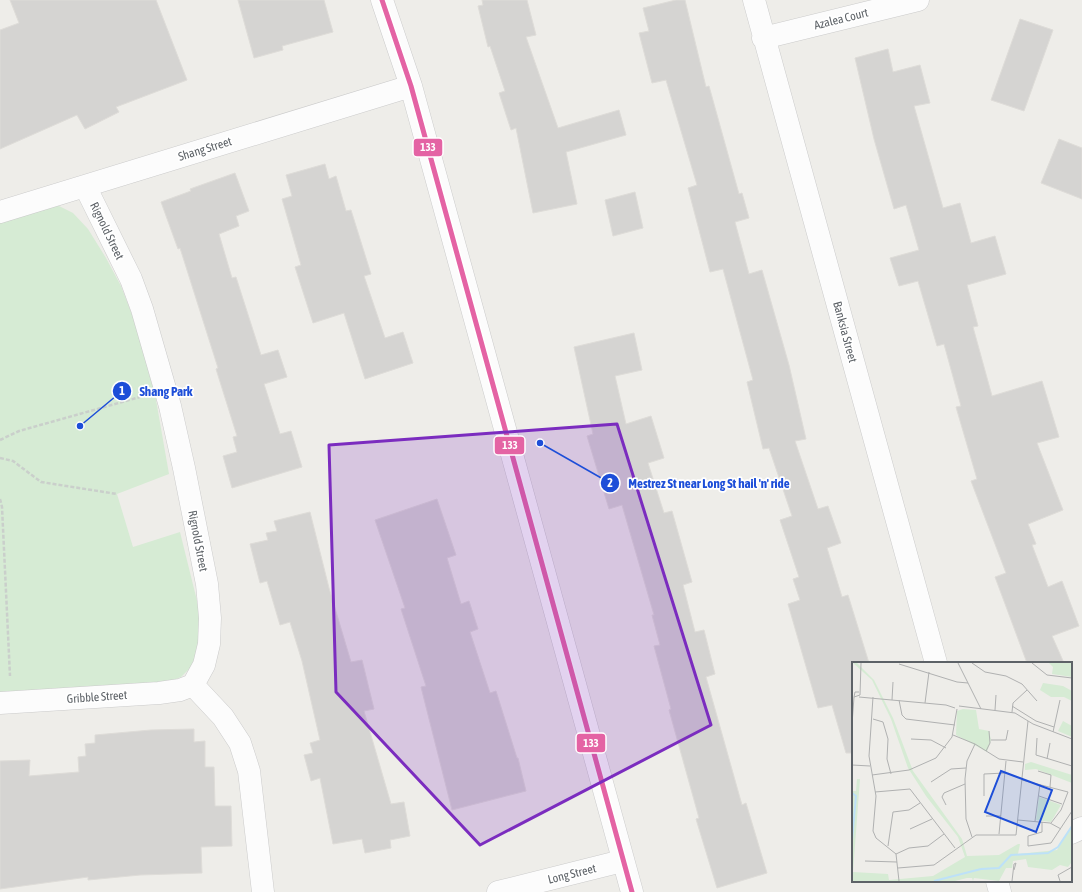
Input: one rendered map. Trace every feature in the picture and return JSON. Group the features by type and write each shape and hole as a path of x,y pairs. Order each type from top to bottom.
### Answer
{"street":[{"path":"382,0 411,86 622,861 632,892"},
{"name":"Banksia Street","path":"754,0 763,38 936,662"},
{"name":"Azalea Court","path":"763,38 918,0"},
{"name":"Shang Street","path":"0,212 411,86"},
{"name":"Rignold Street","path":"85,186 131,279 142,310 165,390 189,491 206,584 210,618 209,644 204,665 193,685"},
{"path":"193,685 223,717 240,743 249,770 263,892"},
{"name":"Gribble Street","path":"6,702 159,693 180,690 193,685"},
{"path":"1072,833 1082,828"},
{"name":"Long Street","path":"498,892 622,861"},
{"path":"997,882 1000,892"}],"path":[{"path":"0,440 19,430 165,390"},
{"path":"0,458 13,461 41,482 117,494"},
{"path":"0,499 6,702"}],"highlighted area":[{"path":"617,424 711,725 480,845 336,692 329,445"}],"green space":[{"path":"57,205 73,213 88,229 106,258 121,286 133,317 152,377 169,474 117,494 133,547 180,532 201,617 198,651 191,667 181,677 168,682 0,695 0,222"}],"building":[{"path":"10,0 156,0 187,80 116,107 119,112 85,129 77,115 0,149 0,30 19,23"},
{"path":"238,0 324,0 333,32 282,46 283,50 254,58"},
{"path":"482,0 527,0 536,35 526,37 558,128 619,110 626,135 566,152 577,204 533,213 516,128 511,130 499,93 505,91 490,46 488,47 478,6 483,5"},
{"path":"676,0 685,0 706,87 709,86 739,194 742,193 749,218 735,222 749,274 762,270 789,365 806,439 795,441 818,509 828,506 841,543 827,548 842,597 848,595 869,662 852,662 852,753 846,753 832,705 818,708 788,604 800,600 793,579 799,577 780,520 792,516 769,448 763,449 747,382 753,380 723,269 710,272 688,188 697,185 666,80 652,83 639,33 649,31 643,8"},
{"path":"1020,19 1053,30 1024,111 991,100"},
{"path":"888,49 893,72 920,65 930,103 914,106 943,208 960,203 971,243 995,236 1006,274 967,285 978,326 973,327 992,396 1042,381 1059,437 1037,443 1063,510 1028,524 1036,544 1032,545 1048,587 1062,581 1079,626 1052,636 1064,662 1027,662 995,577 1006,573 971,481 977,479 956,407 961,406 944,344 937,346 918,281 899,286 890,258 919,250 906,205 894,209 874,139 855,58"},
{"path":"1059,139 1082,148 1082,199 1041,183"},
{"path":"325,164 329,179 336,176 346,211 351,210 371,274 364,276 385,338 403,332 413,363 365,379 344,313 313,323 295,267 301,265 282,199 292,196 286,175"},
{"path":"235,173 249,211 236,216 239,226 219,234 232,278 236,277 261,355 278,350 287,377 264,384 280,434 291,431 302,467 232,488 223,456 237,452 233,437 237,436 216,369 218,368 180,248 178,249 161,202 191,191 190,189"},
{"path":"635,192 643,228 613,236 605,200"},
{"path":"634,333 642,370 615,376 626,424 651,416 664,458 648,463 664,513 672,511 692,582 683,585 695,632 704,630 715,674 706,677 742,805 746,803 767,873 717,888 696,819 699,818 669,710 671,709 654,646 660,645 652,615 654,615 622,505 609,509 587,436 593,434 574,347"},
{"path":"437,499 456,555 447,558 461,604 469,601 478,629 470,632 490,693 496,691 518,758 526,791 452,810 421,687 426,686 401,609 405,608 375,520"},
{"path":"310,512 329,588 351,662 362,660 374,709 364,711 391,804 404,802 410,836 390,840 391,848 365,853 362,839 333,844 320,778 311,781 304,755 313,753 310,743 320,740 302,661 290,622 280,625 267,581 260,583 250,544 268,540 266,533 277,531 274,521"},
{"path":"194,729 194,742 205,741 205,767 214,767 215,806 231,806 232,846 201,847 202,873 140,875 88,880 88,877 0,889 0,761 30,760 29,776 79,772 78,757 86,756 85,744 95,743 95,735 151,730"}],"transit line":[{"name":"133","path":"382,0 411,86 632,892"}],"place":[{"name":"Shang Park","path":"80,426"},
{"name":"Mestrez St near Long St hail 'n' ride","path":"540,443"}]}
